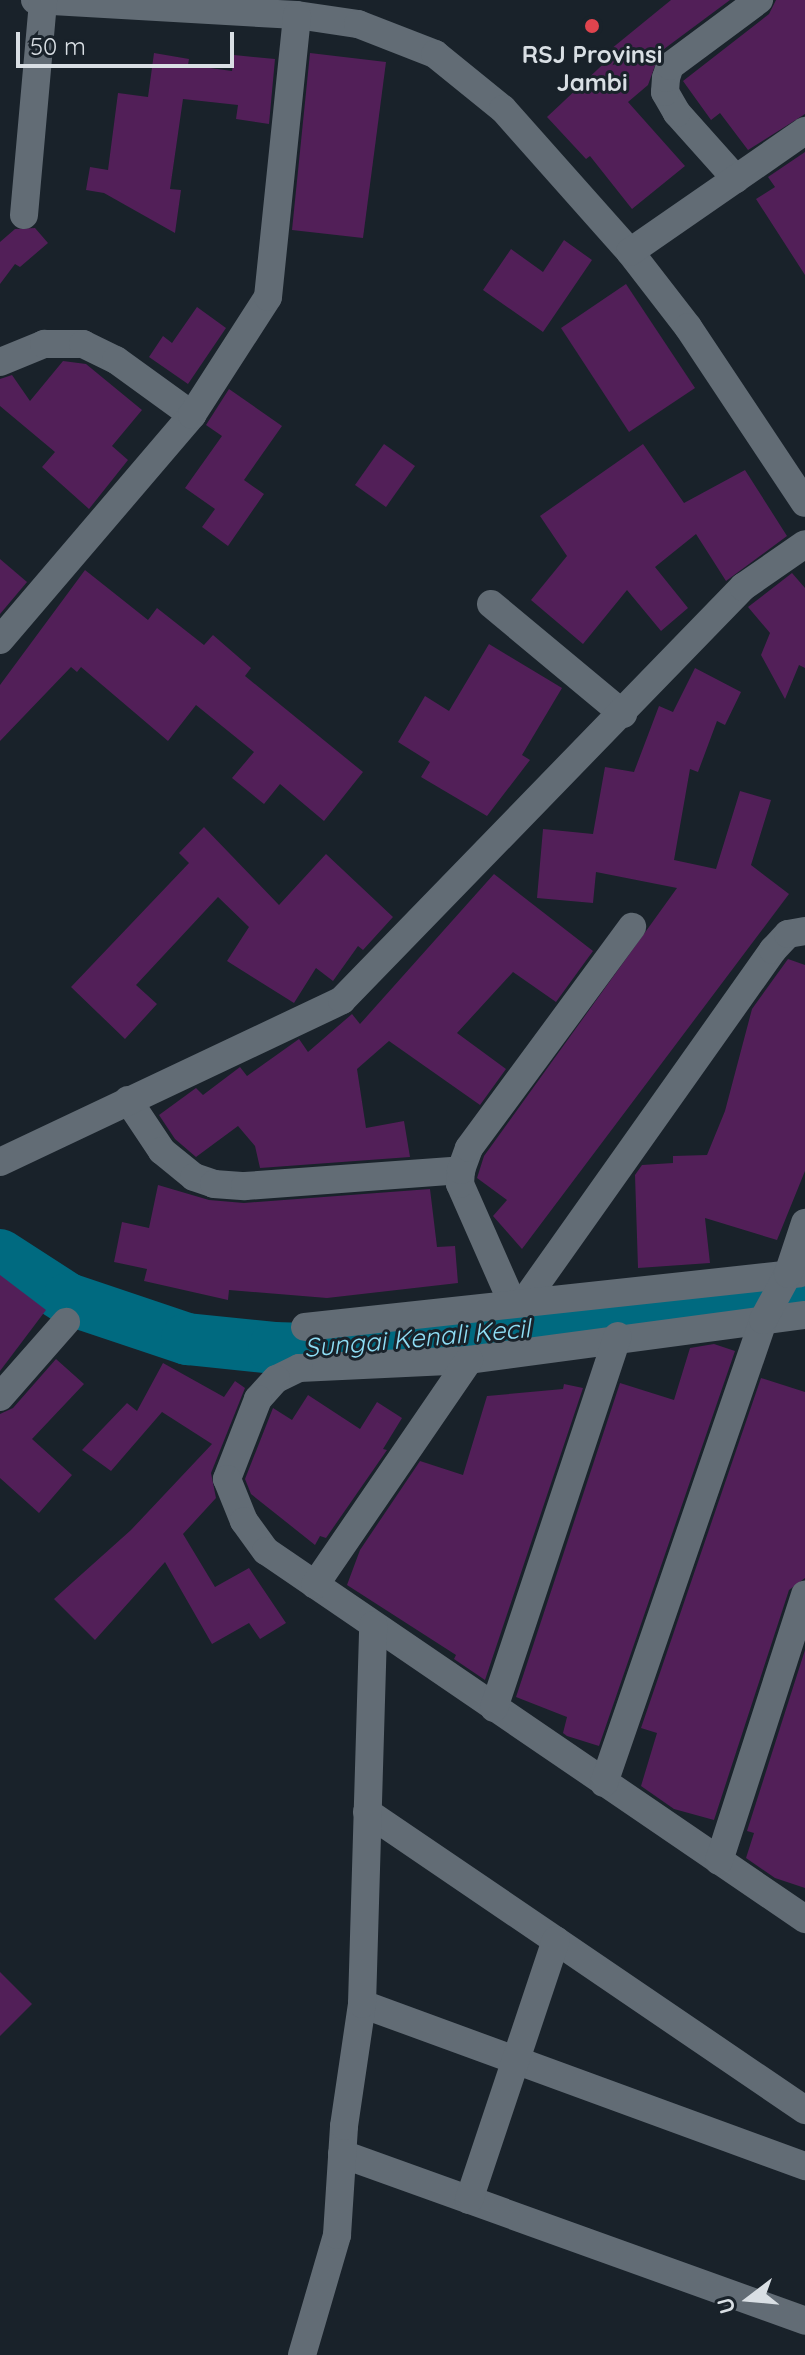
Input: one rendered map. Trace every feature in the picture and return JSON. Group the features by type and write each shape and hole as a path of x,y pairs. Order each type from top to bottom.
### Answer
{"street":[{"path":"35,0 297,15 398,36 447,63 503,109 630,252 688,327 805,503"},
{"path":"736,179 677,113 665,92 666,78 670,66 759,0"},
{"path":"24,215 43,1"},
{"path":"0,640 192,415 268,297 273,281 277,182 297,15"},
{"path":"630,252 805,131"},
{"path":"0,362 44,344 83,344 116,360 192,415"},
{"path":"0,1162 342,1000 743,587 805,544"},
{"path":"491,604 623,714"},
{"path":"517,1303 460,1184 461,1170 469,1148 632,927"},
{"path":"517,1303 773,950 788,934 805,931"},
{"path":"128,1100 162,1151 194,1177 214,1184 245,1186 461,1170"},
{"path":"604,1783 767,1317 792,1277 805,1223"},
{"path":"305,1327 792,1277"},
{"path":"805,1315 618,1336 469,1360 299,1368 276,1379 258,1399 229,1464 231,1496 266,1551 805,1919"},
{"path":"0,1397 66,1322"},
{"path":"494,1708 618,1336"},
{"path":"315,1585 469,1360"},
{"path":"719,1861 805,1595"},
{"path":"302,2355 337,2235 342,2154 362,2004 373,1625"},
{"path":"367,1812 805,2110"},
{"path":"469,2200 556,1940"},
{"path":"362,2004 517,2058 805,2166"},
{"path":"342,2154 805,2321"}],"building":[{"path":"671,0 730,0 660,52 648,85 628,102 685,166 632,209 590,156 586,159 547,117 615,53 611,49"},
{"path":"776,0 805,0 805,114 748,150 720,113 711,120 683,81 769,14"},
{"path":"154,53 189,59 188,65 232,71 234,55 275,59 269,124 236,119 238,105 183,99 170,189 181,190 175,233 104,193 86,190 90,167 108,170 118,93 148,97"},
{"path":"310,53 386,62 363,238 292,230"},
{"path":"805,152 805,275 756,199 775,187 768,177"},
{"path":"35,228 48,243 20,267 15,264 0,284 0,242 15,229"},
{"path":"564,240 592,260 543,332 483,290 511,249 543,272"},
{"path":"626,284 695,388 629,432 561,328"},
{"path":"197,307 226,328 188,384 149,357 163,336 172,343"},
{"path":"63,361 86,364 142,410 112,446 128,460 89,509 42,467 55,452 0,406 0,379 12,375 30,401"},
{"path":"229,389 282,426 244,480 264,494 228,546 202,527 215,509 185,488 222,436 206,425"},
{"path":"384,444 415,466 386,507 355,485"},
{"path":"643,444 684,503 745,470 787,536 726,581 696,534 655,567 688,608 661,631 627,590 583,644 531,600 567,556 540,516"},
{"path":"0,559 27,582 0,614"},
{"path":"85,570 148,620 157,608 204,645 213,635 251,668 245,676 363,772 324,821 280,784 264,804 232,778 254,752 196,705 168,741 81,667 77,672 71,667 0,741 0,685"},
{"path":"792,573 805,588 805,668 799,665 785,699 761,655 770,633 748,607"},
{"path":"489,644 562,688 522,755 530,760 487,816 421,777 430,762 398,742 425,696 449,711"},
{"path":"695,668 741,692 725,725 717,721 698,772 690,769 674,860 716,869 740,791 771,800 751,865 789,894 522,1249 493,1216 507,1200 477,1178 484,1156 677,888 596,872 593,903 537,898 543,829 593,834 605,767 634,772 659,706 673,712"},
{"path":"204,827 279,905 326,854 393,917 363,950 358,946 333,981 316,968 294,1003 227,961 249,927 218,897 136,985 157,1004 125,1039 71,987 189,863 179,853"},
{"path":"494,874 593,951 556,1002 513,972 457,1033 506,1069 480,1105 389,1041 357,1069 366,1128 404,1121 410,1157 260,1168 255,1146 238,1126 196,1157 175,1139 159,1115 196,1088 203,1095 240,1067 247,1076 299,1039 308,1052 352,1014 360,1024"},
{"path":"788,959 805,965 805,1171 777,1240 705,1218 710,1263 638,1268 635,1175 642,1165 673,1163 673,1156 707,1155 725,1111 752,1009"},
{"path":"158,1185 209,1200 244,1203 430,1189 437,1247 455,1246 458,1283 327,1298 229,1290 228,1300 144,1281 147,1269 114,1262 122,1222 149,1228"},
{"path":"0,1275 46,1310 0,1371"},
{"path":"714,1344 735,1351 599,1746 567,1736 563,1733 567,1717 516,1697 620,1383 674,1400 690,1348"},
{"path":"56,1359 84,1384 32,1439 72,1475 39,1513 0,1478 0,1414 13,1408"},
{"path":"163,1363 224,1397 235,1381 245,1388 211,1473 216,1498 183,1534 215,1587 249,1568 286,1623 260,1639 249,1623 212,1644 165,1562 95,1640 54,1599 131,1530 212,1444 162,1412 111,1471 82,1450 127,1403 137,1411"},
{"path":"761,1378 805,1392 805,1578 789,1590 714,1820 674,1809 641,1786 657,1733 641,1728"},
{"path":"564,1384 583,1388 485,1680 454,1659 456,1655 347,1585 360,1550 420,1461 463,1475 487,1396 563,1389"},
{"path":"308,1395 360,1429 377,1402 402,1418 383,1449 387,1450 326,1538 320,1536 315,1545 251,1494 245,1479 273,1408 292,1420"},
{"path":"805,1650 805,1888 775,1878 746,1858 754,1833 747,1831"},
{"path":"0,1972 32,2004 0,2036"}],"waterway":[{"name":"Sungai Kenali Kecil","path":"0,1255 68,1299 187,1339 274,1348 340,1350 805,1300"}],"place":[{"name":"RSJ Provinsi Jambi","path":"592,26"}]}
